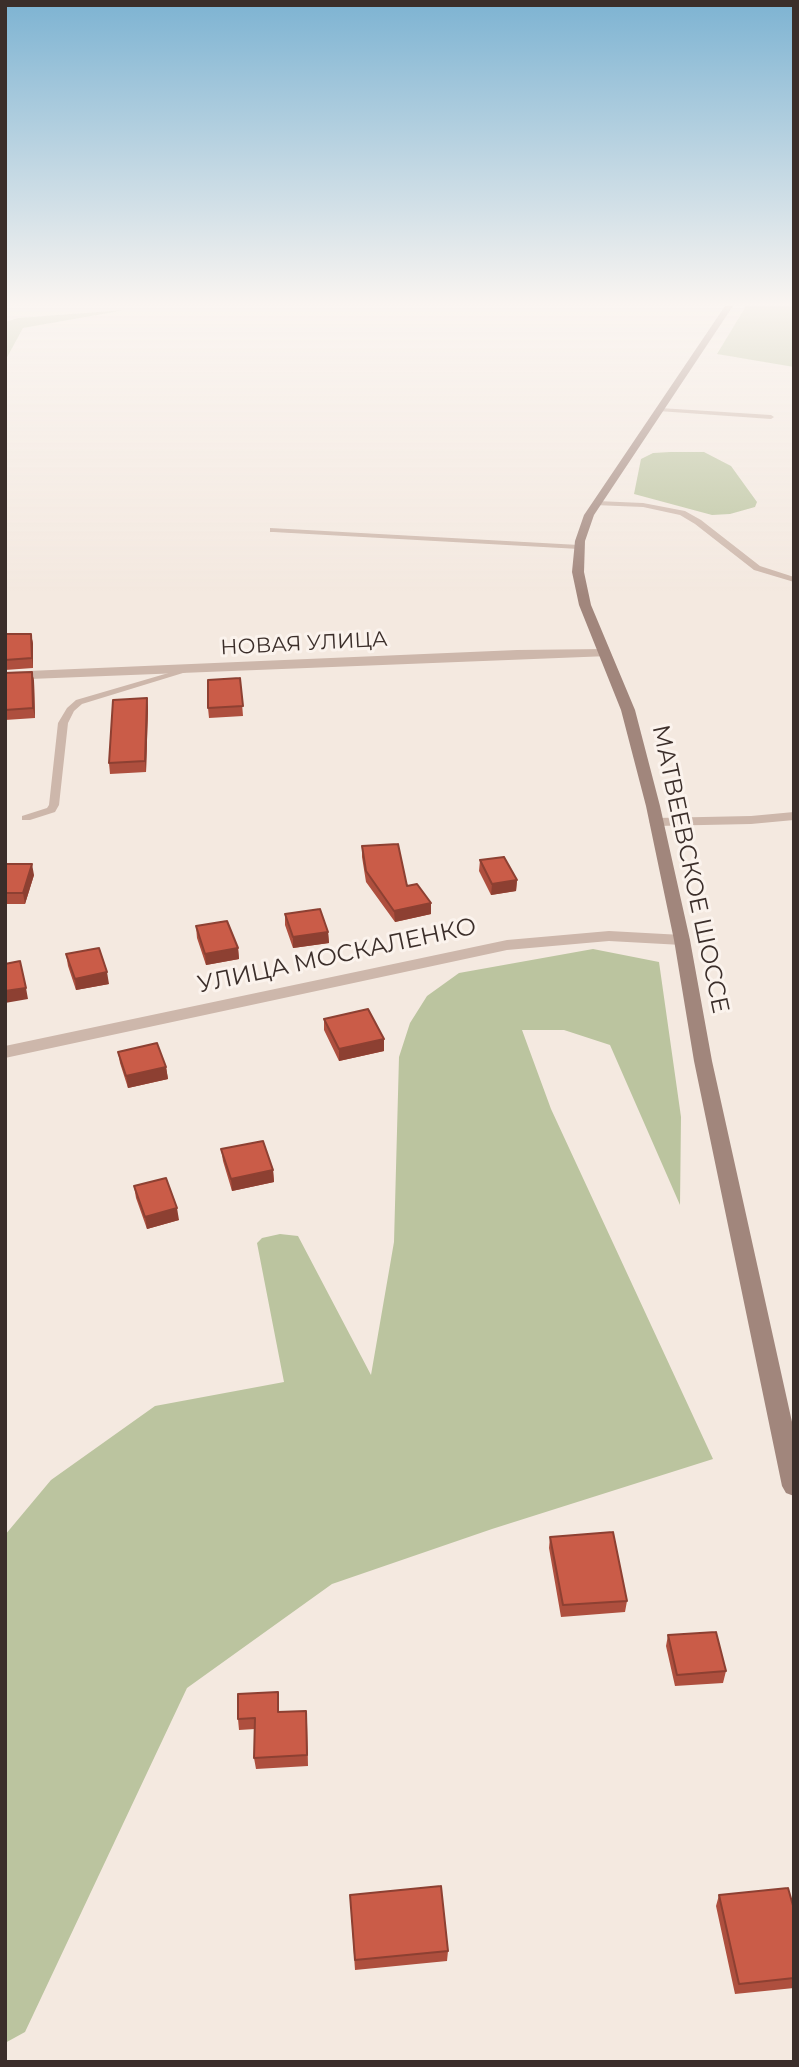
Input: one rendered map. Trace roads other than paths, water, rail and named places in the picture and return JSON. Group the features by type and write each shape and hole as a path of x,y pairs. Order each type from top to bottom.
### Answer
{"main road":[{"name":"МАТВЕЕВСКОЕ ШОССЕ","path":"665,402 589,514 579,547 578,572 586,605 628,710 656,822 682,940 703,1061 794,1486"}],"street":[{"name":"НОВАЯ УЛИЦА","path":"5,676 503,654 605,653"},
{"path":"656,822 751,820 794,816"},
{"name":"УЛИЦА МОСКАЛЕНКО","path":"5,1052 507,945 609,936 682,940"}],"lane":[{"path":"660,410 771,417"},
{"path":"597,503 643,505 682,513 698,522 757,568 794,580"},
{"path":"273,530 579,547"},
{"path":"26,818 51,810 54,805 63,723 70,710 79,702 192,669"}]}
